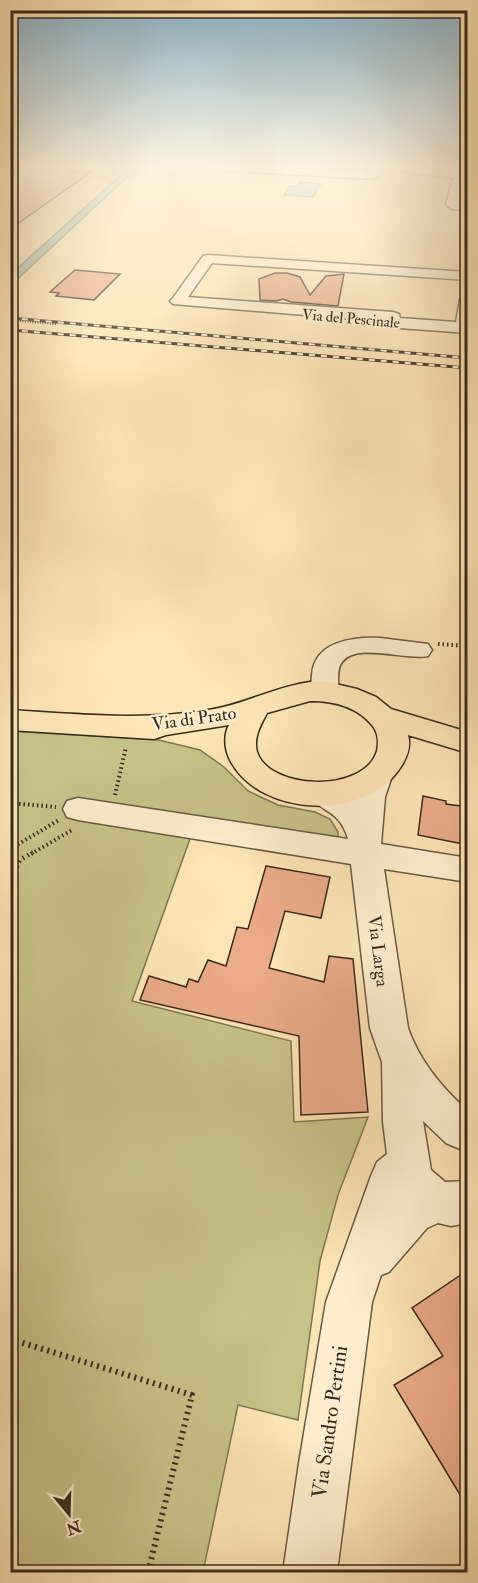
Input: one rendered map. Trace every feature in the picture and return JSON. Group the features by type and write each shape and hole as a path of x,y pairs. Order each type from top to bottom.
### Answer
{"main road":[{"name":"Via di Prato","path":"130,736 211,720 255,708 288,693 325,692 358,700 382,716 468,743"},
{"name":"Via di Prato","path":"22,721 130,736 172,730 240,751 240,729 255,708"},
{"path":"380,771 391,758 394,738 392,730 382,716"},
{"path":"240,751 249,765 275,785 310,795 325,795 350,790 380,771 434,753 468,749"}],"street":[{"path":"393,317 356,309 178,301 208,259 368,275 468,276"},
{"path":"468,299 464,323 468,323"},
{"name":"Via del Pescinale","path":"235,310 468,328"},
{"path":"325,692 326,666 340,650 354,645 419,650"},
{"name":"Via Larga","path":"380,771 370,796 366,846 386,1010 389,1028 401,1062 403,1122 409,1157 417,1186 426,1195 456,1206"},
{"name":"Via Larga","path":"325,795 346,806 358,823 366,846"},
{"path":"97,812 366,846 468,870"},
{"name":"Via Larga","path":"401,1062 441,1113 464,1132"},
{"name":"Via Larga","path":"409,1157 414,1140 423,1132 434,1127 447,1126 464,1132"},
{"name":"Via Sandro Pertini","path":"310,1572 349,1302 392,1176 409,1157"},
{"name":"Via Sandro Pertini","path":"360,1273 393,1230 412,1212 456,1206"}],"path":[{"path":"10,320 56,324"},
{"path":"10,882 20,860 97,812 130,736"},
{"path":"10,803 97,812"},
{"path":"10,849 97,812"},
{"path":"10,1339 192,1395 148,1572"}],"shaded area":[{"path":"50,239 61,239 11,285 11,274"},
{"path":"10,731 159,740 200,750 224,767 248,791 278,805 315,812 330,819 338,832 339,858 191,836 132,1001 291,1041 294,1122 368,1117 338,1195 320,1261 298,1420 238,1405 203,1572 11,1572"}],"building":[{"path":"75,270 120,274 94,300 56,296 59,293 50,292"},
{"path":"275,273 287,273 300,277 310,295 326,276 344,274 338,306 291,302 283,299 260,300 259,279"},
{"path":"423,796 446,801 446,804 468,807 468,845 418,835"},
{"path":"266,866 330,877 321,918 285,911 269,968 324,982 329,956 353,959 368,1112 301,1115 299,1036 140,1000 149,976 186,987 189,979 198,982 208,960 226,966 237,927 248,929"},
{"path":"468,1270 468,1508 394,1385 443,1356 412,1308"}],"railway":[{"path":"10,318 468,358"},
{"path":"10,330 468,368"}]}
